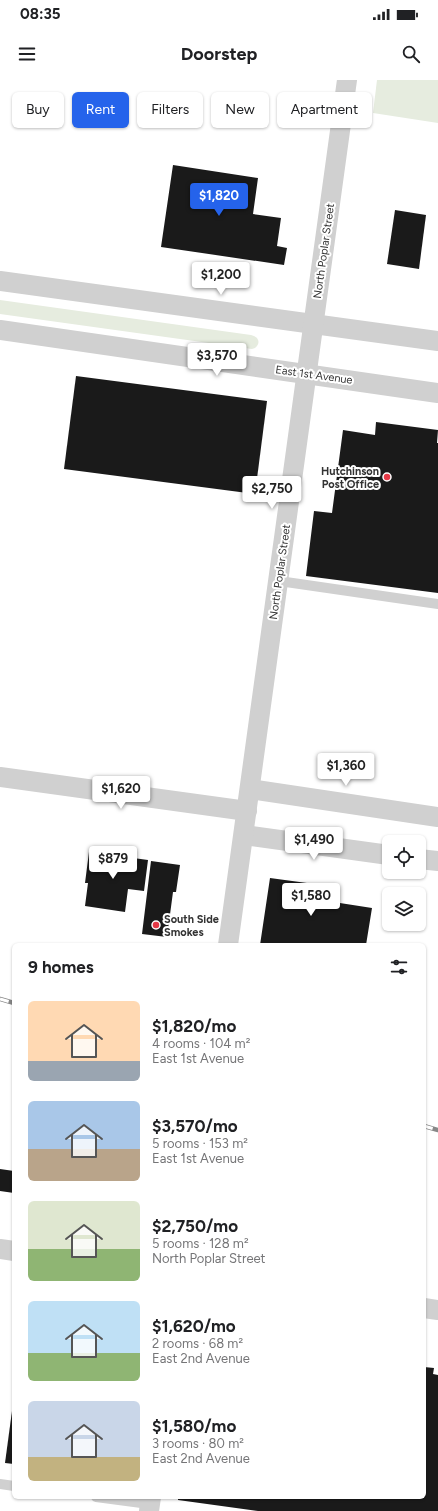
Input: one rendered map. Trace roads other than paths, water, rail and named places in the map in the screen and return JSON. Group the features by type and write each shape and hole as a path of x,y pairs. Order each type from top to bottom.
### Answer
{"street":[{"name":"North Poplar Street","path":"228,943 347,80"},
{"path":"0,281 438,341"},
{"name":"East 1st Avenue","path":"0,330 438,393"},
{"path":"0,777 247,811"},
{"path":"250,789 438,817"},
{"path":"244,835 382,854"},
{"path":"426,860 438,861"},
{"path":"0,1249 12,1251"},
{"path":"426,1308 438,1310"}],"lane":[{"path":"279,582 438,604"},
{"path":"0,1484 12,1486"},
{"path":"111,1499 150,1504"}],"railway":[{"path":"0,999 12,1002"},
{"path":"426,1127 438,1130"}],"place":[{"name":"Hutchinson Post Office","path":"387,477"},
{"name":"South Side Smokes","path":"156,925"}]}
